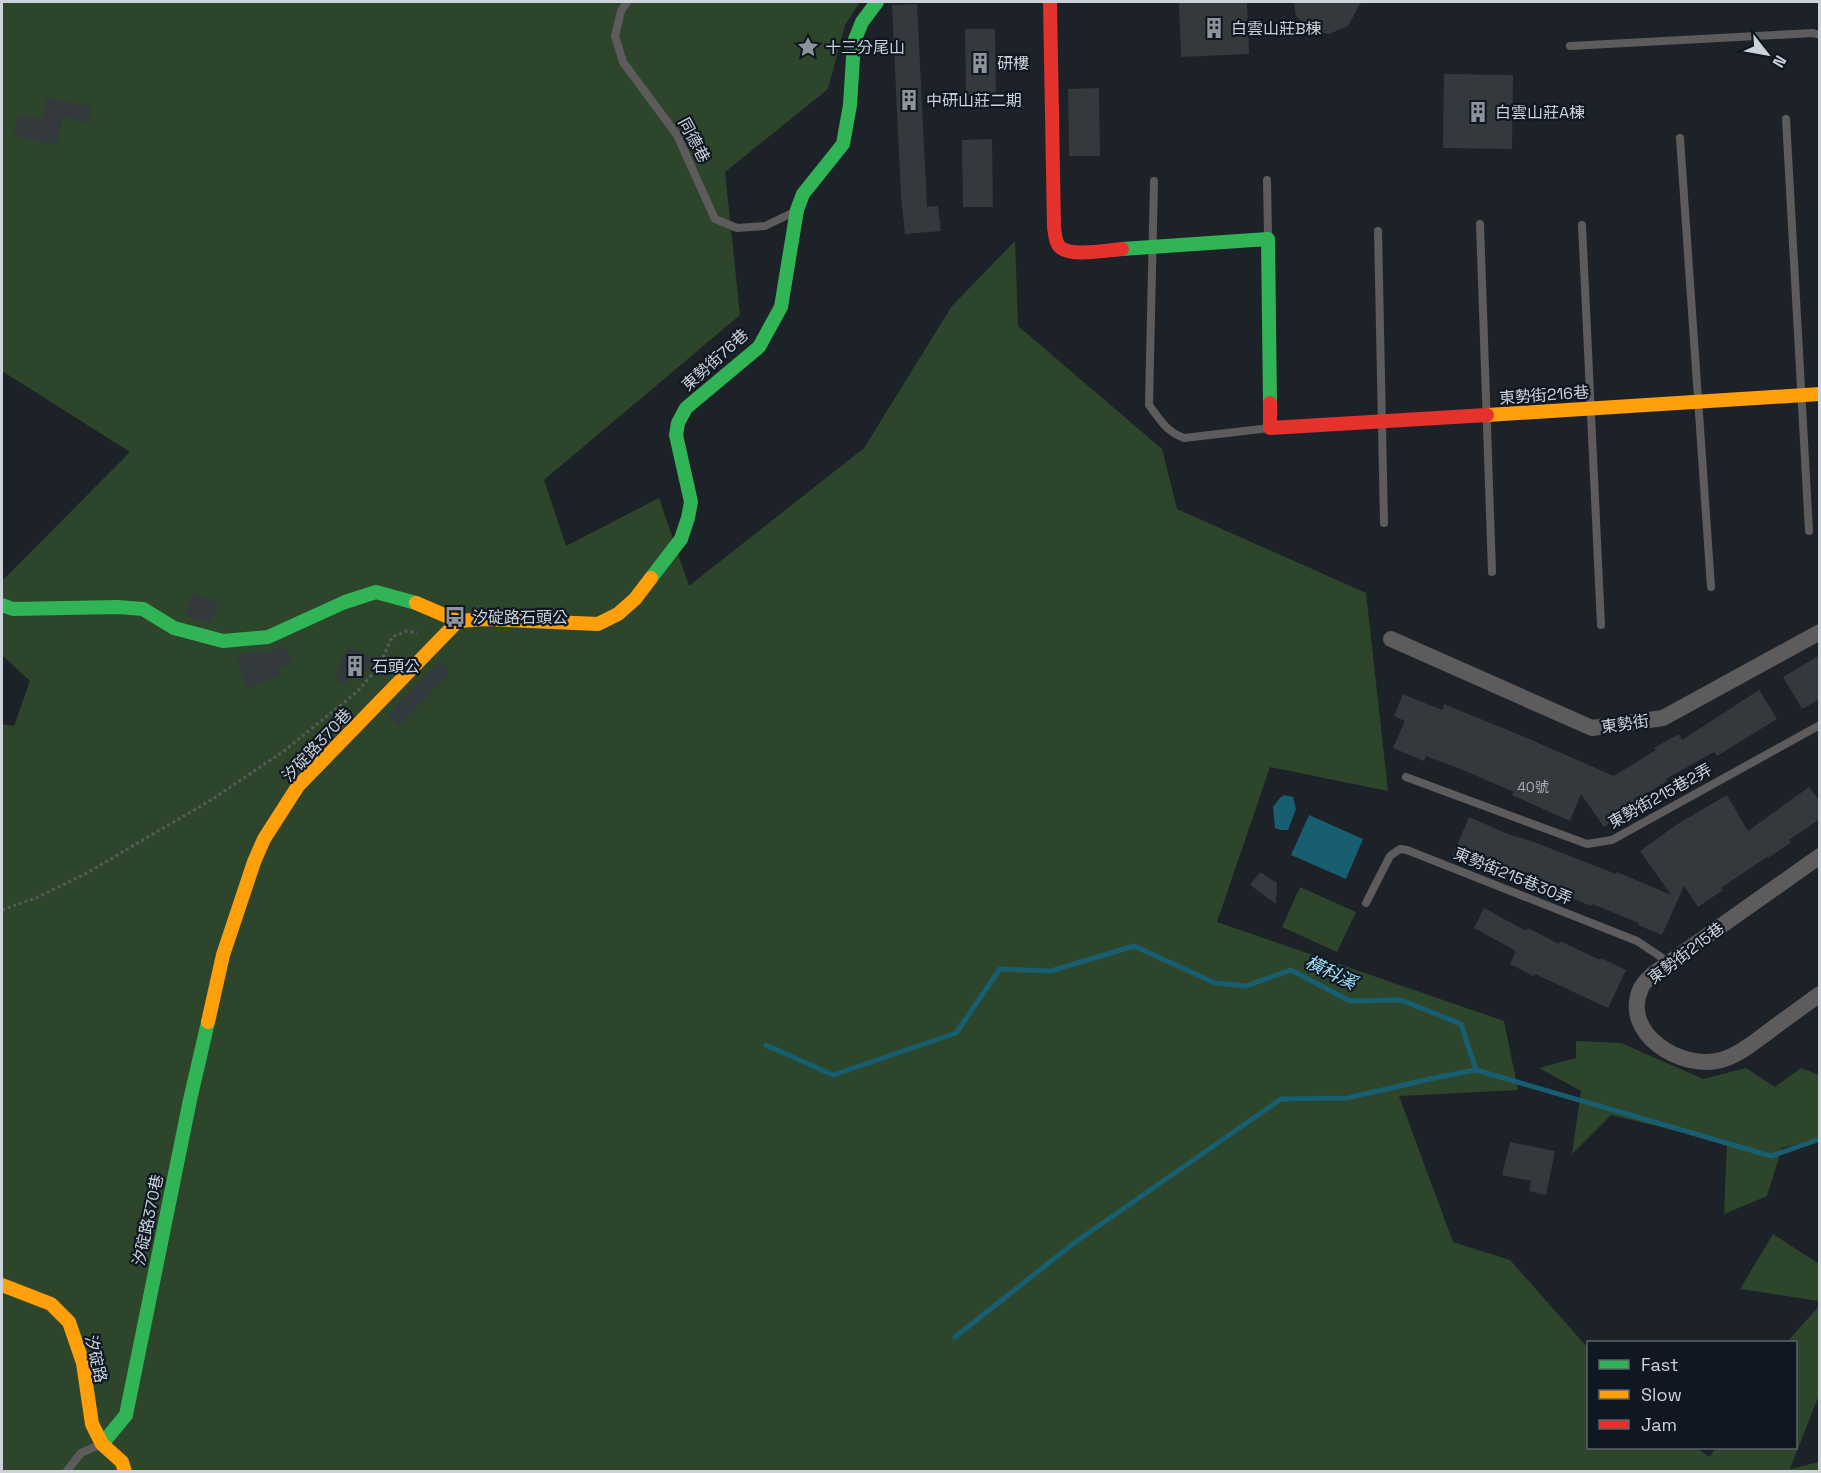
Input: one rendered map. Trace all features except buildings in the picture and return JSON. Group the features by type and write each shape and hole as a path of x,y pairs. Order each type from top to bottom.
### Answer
{"street":[{"name":"東勢街76巷","path":"458,621 486,619 598,624 618,614 635,600 681,539 691,502 676,435 678,423 686,408 759,347 781,307 797,210 803,194 843,144 850,105 854,42 862,22 876,2"},
{"path":"1050,2 1054,227 1058,246 1070,253 1268,239 1270,428"},
{"name":"東勢街216巷","path":"1270,428 1820,394"},
{"path":"2,605 13,609 118,606 143,609 174,628 223,641 268,637 345,602 376,592 410,601 458,621"},
{"name":"汐碇路370巷","path":"102,1444 126,1415 190,1100 223,955 254,862 264,839 298,786 458,621"},
{"name":"東勢街","path":"1391,639 1592,728 1663,718 1820,632"},
{"name":"東勢街215巷","path":"1820,856 1653,974 1641,986 1636,1008 1638,1020 1647,1034 1663,1049 1679,1058 1698,1062 1718,1061 1743,1051 1820,994"},
{"name":"汐碇路","path":"2,1285 51,1304 69,1323 83,1363 92,1424 102,1444 122,1462 125,1472"}],"lane":[{"name":"同德巷","path":"627,2 621,11 615,36 623,62 677,135 715,219 737,228 765,226 797,210"},
{"path":"1570,46 1813,33 1820,36"},
{"path":"1786,119 1809,531"},
{"path":"1680,138 1711,587"},
{"path":"1267,180 1268,239"},
{"path":"1154,181 1149,405 1165,428 1174,435 1185,438 1270,428"},
{"path":"1480,224 1492,572"},
{"path":"1582,225 1601,625"},
{"path":"1378,231 1384,523"},
{"name":"東勢街215巷2弄","path":"1406,777 1587,844 1612,840 1820,725"},
{"name":"東勢街215巷30弄","path":"1366,903 1390,856 1400,849 1407,850 1637,941 1670,963"},
{"path":"66,1472 81,1453 102,1444"}],"path":[{"path":"2,910 38,897 85,874 211,800 284,751 358,691 379,666 392,637 407,631 427,635"}],"green space":[{"path":"2,2 860,2 845,25 828,89 725,172 740,315 544,480 566,546 659,498 689,586 864,448 952,306 1015,241 1018,326 1162,449 1177,509 1366,593 1388,791 1270,767 1217,922 1504,1021 1518,1090 1399,1096 1453,1242 1510,1260 1587,1347 1587,1449 1698,1449 1710,1457 1714,1449 1797,1449 1797,1341 1788,1341 1819,1306 1819,1395 1790,1469 1819,1462 1819,1471 2,1471 2,724 14,726 30,681 2,655 2,581 130,452 2,371"},
{"path":"1300,887 1356,912 1337,952 1282,927"},
{"path":"1576,1041 1621,1043 1703,1079 1746,1068 1775,1087 1801,1068 1819,1075 1819,1139 1782,1148 1767,1196 1724,1214 1727,1143 1611,1115 1572,1154 1581,1091 1539,1068 1576,1058"},
{"path":"1773,1234 1819,1264 1819,1301 1740,1289"}],"water":[{"path":"1284,795 1293,797 1296,809 1288,830 1275,828 1273,807"},
{"path":"1309,815 1363,839 1346,879 1291,855"}],"waterway":[{"name":"橫科溪","path":"766,1045 833,1075 956,1033 1000,969 1051,971 1134,946 1215,983 1246,986 1291,970 1350,1001 1401,1000 1461,1024 1476,1070 1771,1156 1820,1139"},
{"path":"955,1337 1074,1243 1281,1099 1347,1098 1476,1070"}],"traffic: fast":[{"path":"651,578 681,539 691,502 676,435 678,423 686,408 759,347 781,307 797,210 803,194 843,144 850,105 854,42 862,22 877,2"},
{"path":"1122,249 1268,239 1270,403"},
{"path":"2,605 13,609 118,607 143,609 174,628 223,641 268,637 345,602 376,592 416,603"},
{"path":"102,1444 126,1415 208,1022"}],"traffic: slow":[{"path":"1487,415 1820,394"},
{"path":"416,603 458,621 486,619 598,624 618,614 635,599 651,578"},
{"path":"208,1022 223,955 264,839 298,786 458,621"},
{"path":"2,1285 51,1304 69,1322 83,1363 92,1424 102,1444 122,1462 125,1472"}],"traffic: jam":[{"path":"1050,2 1056,239 1059,246 1071,252 1122,249"},
{"path":"1270,403 1270,428 1487,415"}],"place":[{"name":"白雲山莊B棟","path":"1214,28"},
{"name":"十三分尾山","path":"808,47"},
{"name":"研樓","path":"980,63"},
{"name":"中研山莊二期","path":"909,100"},
{"name":"白雲山莊A棟","path":"1478,112"},
{"name":"汐碇路石頭公","path":"455,617"},
{"name":"石頭公","path":"355,666"}]}
